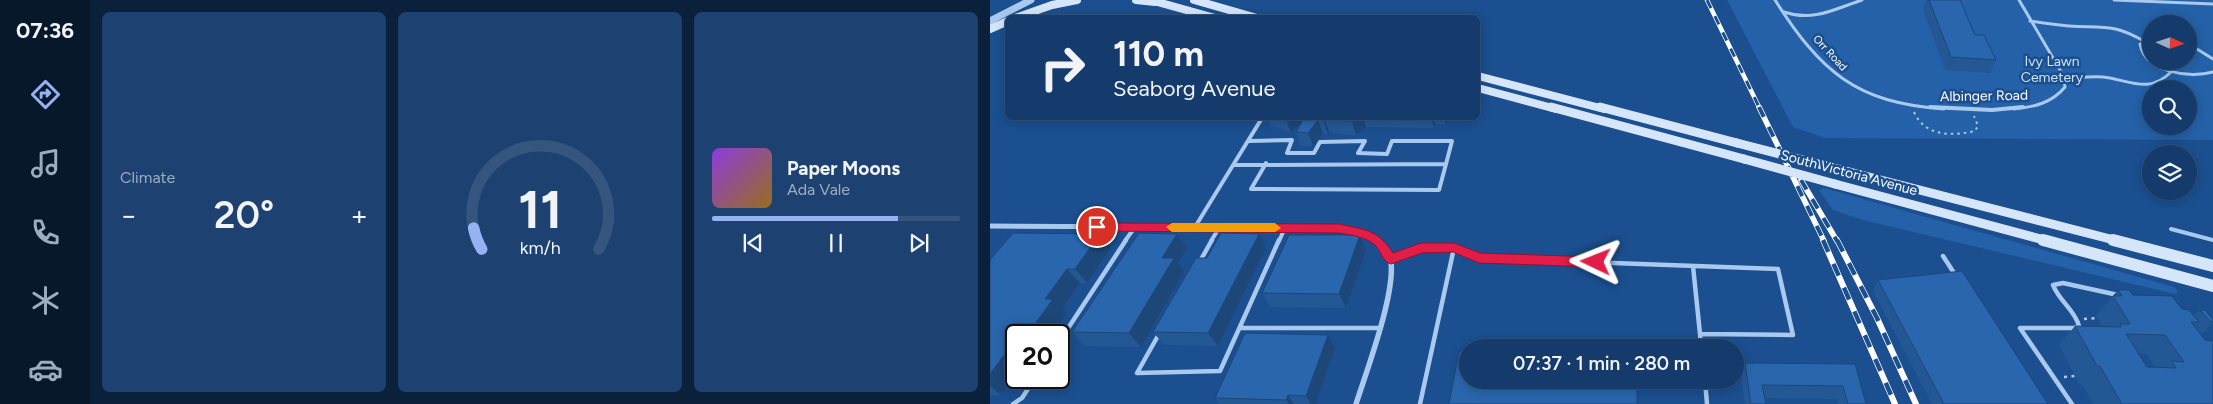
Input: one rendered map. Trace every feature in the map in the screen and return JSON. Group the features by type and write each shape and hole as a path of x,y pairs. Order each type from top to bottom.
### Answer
{"main road":[{"path":"1024,15 1052,5 1077,0"},
{"path":"1136,0 1162,3"},
{"path":"1150,0 1204,15"},
{"path":"1194,0 1246,15"},
{"path":"990,29 1005,22"},
{"name":"South Victoria Avenue","path":"1480,77 2213,266"},
{"name":"South Victoria Avenue","path":"1480,89 2213,286"}],"street":[{"path":"990,21 1031,0"},
{"path":"990,226 1285,228 1355,230 1368,235 1380,242 1391,259 1392,275 1356,404"}],"lane":[{"name":"Orr Road","path":"1775,0 1830,68 1843,79 1870,94 1915,106"},
{"path":"1781,9 1798,17 1817,18 1862,0"},
{"path":"2019,0 2064,79 2100,77 2152,85 2164,82 2172,71"},
{"path":"2114,0 2213,4"},
{"path":"2147,2 2152,0"},
{"path":"2030,21 2064,26 2107,26 2128,32 2142,40"},
{"path":"2142,42 2139,49 2142,55"},
{"path":"2198,49 2213,59"},
{"path":"2208,54 2213,54"},
{"path":"2169,70 2198,76 2213,72"},
{"name":"Albinger Road","path":"1915,106 1970,110 2012,109 2050,103 2062,95 2065,87 2064,79"},
{"path":"1195,227 1261,120"},
{"path":"1249,141 1292,140 1287,154 1314,153 1320,142 1365,141 1358,154 1387,154 1392,141 1452,141 1439,190 1251,189 1266,163"},
{"path":"1234,165 1266,163 1446,164"},
{"path":"1014,234 1020,226"},
{"path":"1070,325 1135,227"},
{"path":"1194,270 1218,228"},
{"path":"1161,330 1137,373 1220,371 1285,228"},
{"path":"2171,229 2213,240"},
{"path":"1391,259 1421,248 1454,248 1479,258 1778,269 1793,335 1700,334"},
{"path":"1420,404 1454,248"},
{"path":"1943,256 1959,281"},
{"path":"1693,266 1700,339"},
{"path":"2072,404 2020,328 2074,328 2079,326 2075,317 2055,291 2053,285 2057,283 2063,282 2120,296"},
{"path":"1240,328 1379,326"},
{"path":"1013,404 1022,398 1028,389"},
{"path":"1706,389 1707,404"}],"path":[{"path":"1915,106 1915,119 1920,124 1936,132 1959,133 1975,131 1978,126 1970,110"}],"green space":[{"name":"Ivy Lawn Cemetery","path":"1727,0 2213,0 2213,140 1825,138 1793,127"},
{"path":"1824,188 2174,287 2178,291 2175,294 1863,220 1833,210 1819,190"}],"building":[{"path":"1929,0 1960,0 1975,35 1984,35 1996,60 1951,57"},
{"path":"1303,120 1318,120 1308,133 1296,132"},
{"path":"1013,233 1100,234 1075,269 1067,269 1045,299 1053,299 1035,324 1005,324 1005,354 990,374 990,260"},
{"path":"1139,233 1177,234 1162,258 1174,258 1129,333 1072,332"},
{"path":"1221,233 1259,234 1208,333 1153,332 1196,258 1207,258"},
{"path":"1289,235 1360,235 1339,294 1262,293"},
{"path":"1962,271 2048,404 1944,404 1878,280"},
{"path":"2118,290 2129,290 2133,295 2172,296 2182,309 2189,310 2199,322 2191,322 2205,340 2213,341 2213,404 2122,404 2100,366 2097,366 2075,326 2121,327 2120,324 2130,324 2113,296 2122,296","holes":["2126,334 2165,335 2184,362 2172,361 2176,368 2147,367"]},
{"path":"2200,310 2205,310 2213,322 2210,321"},
{"path":"1245,333 1328,335 1306,396 1288,395 1286,400 1215,398"},
{"path":"1459,352 1459,389 1637,389 1637,404 1449,404"},
{"path":"1745,363 1855,364 1866,404 1848,404 1843,386 1762,385 1766,404 1751,404"}],"railway":[{"path":"1707,0 1760,109"},
{"path":"1759,107 1824,241"},
{"path":"1801,180 1837,241"},
{"path":"1823,240 1895,404"},
{"path":"1837,240 1877,318 1916,404"}],"slow traffic":[{"path":"1172,227 1275,228"}],"route":[{"path":"1097,227 1339,228 1355,230 1380,242 1391,259 1421,248 1454,248 1479,258 1596,262"}]}
